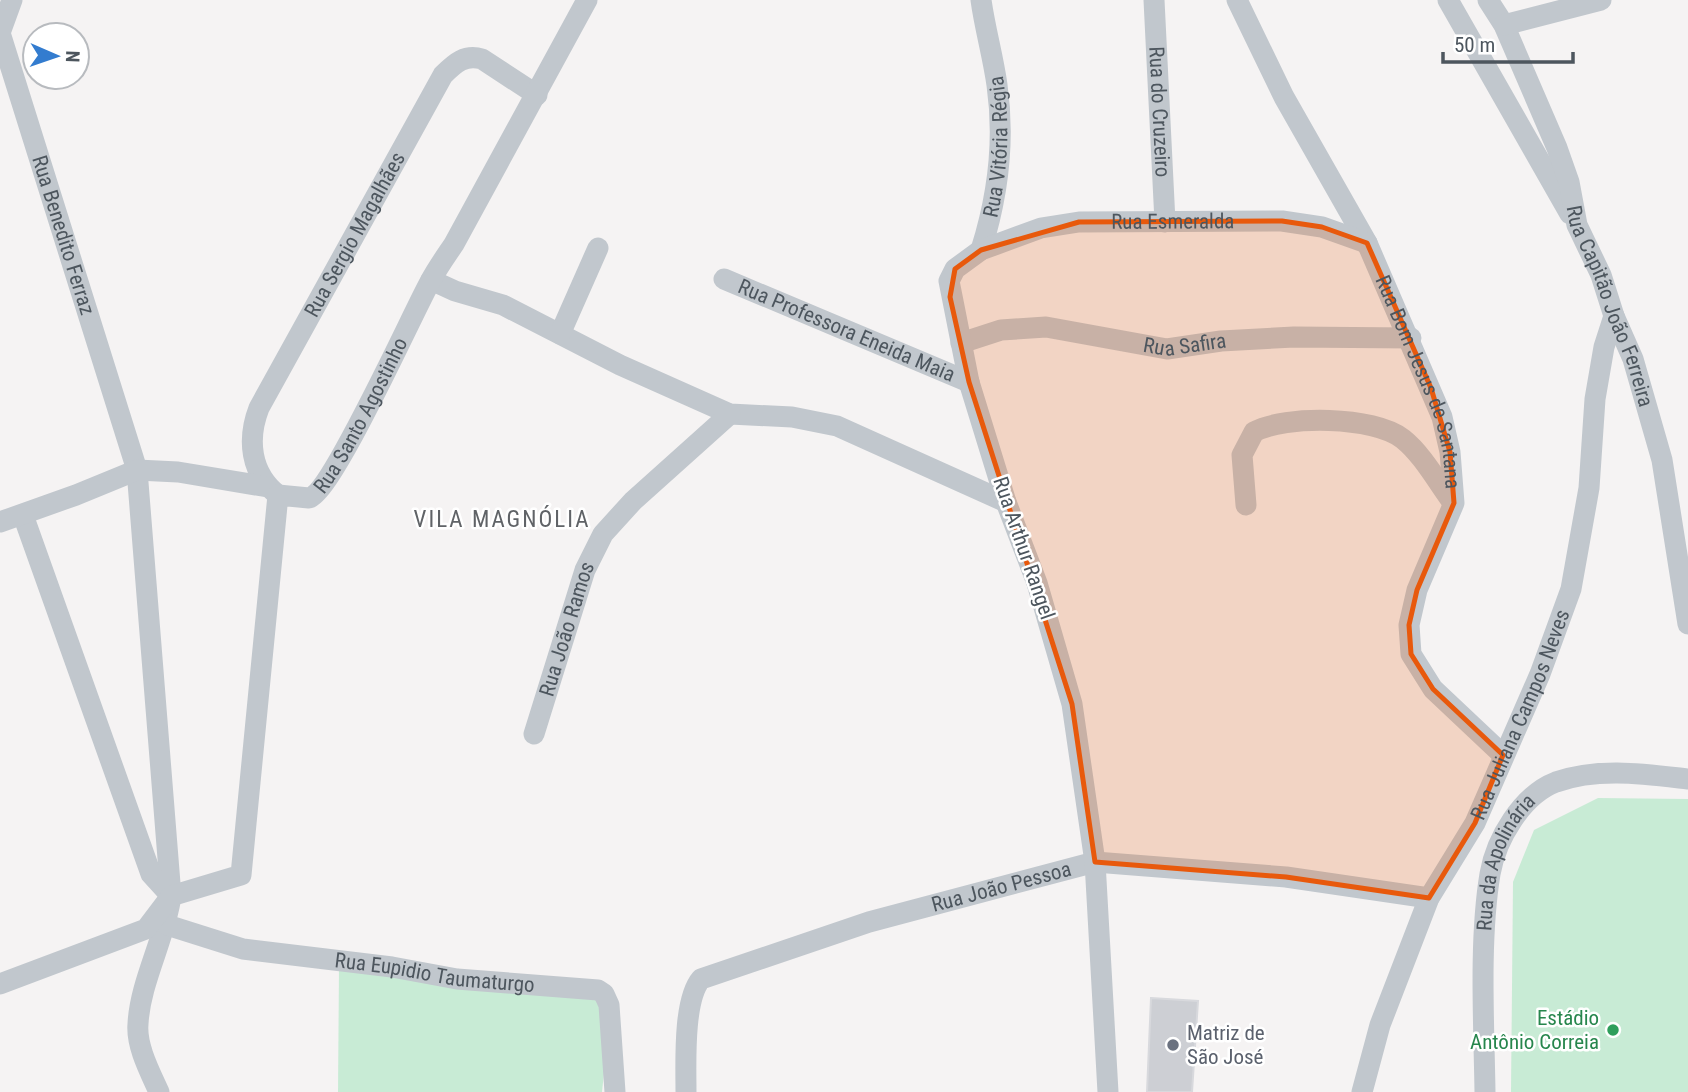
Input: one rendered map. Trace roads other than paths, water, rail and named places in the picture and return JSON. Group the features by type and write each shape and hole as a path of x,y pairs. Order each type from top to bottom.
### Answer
{"street":[{"name":"Rua Benedito Ferraz","path":"12,0 0,33 137,470 171,896"},
{"name":"Rua Santo Agostinho","path":"273,491 309,498 321,489 366,411 431,280 537,95 587,0"},
{"name":"Rua Vitória Régia","path":"981,0 997,84 1000,150 992,215 981,250"},
{"name":"Rua do Cruzeiro","path":"1154,0 1165,222"},
{"name":"Rua Bom Jesus de Santana","path":"1237,0 1284,97 1367,243 1442,417 1450,452 1454,503 1417,590 1409,625 1411,654 1433,689 1503,755"},
{"path":"1448,0 1577,225"},
{"name":"Rua Capitão João Ferreira","path":"1489,0 1504,25 1557,148 1569,182 1577,225 1601,275 1614,316 1633,359 1662,460 1688,624"},
{"path":"1504,25 1601,0"},
{"name":"Rua Sergio Magalhães","path":"273,491 256,467 252,451 254,421 259,408 443,75 453,65 473,57 482,59 537,95"},
{"name":"Rua Esmeralda","path":"981,250 1041,228 1079,222 1282,221 1322,227 1367,243"},
{"path":"560,334 598,248"},
{"name":"Rua Arthur Rangel","path":"981,250 955,270 949,281 970,382 1006,502 1037,583 1072,704 1096,862 1108,1092"},
{"name":"Rua Professora Eneida Maia","path":"724,279 970,382"},
{"path":"431,280 455,291 503,305 620,365 730,414 792,417 838,426 1006,502"},
{"name":"Rua Juliana Campos Neves","path":"1362,1092 1380,1025 1429,898 1475,824 1540,674 1574,579 1588,488 1595,399 1604,347 1614,316"},
{"name":"Rua Safira","path":"961,343 1001,330 1046,327 1167,349 1280,337 1410,338"},
{"name":"Rua João Ramos","path":"534,734 585,570 603,534 633,501 730,414"},
{"path":"1245,505 1242,455 1254,432 1272,425 1326,422 1362,423 1393,432 1405,440 1454,503"},
{"path":"0,522 137,470 178,472 273,491 241,875 171,896 146,929 0,984"},
{"path":"23,515 151,874 171,896"},
{"name":"Rua da Apolinária","path":"1485,1092 1486,952 1491,872 1511,820 1529,801 1554,783 1586,774 1618,773 1688,779"},
{"name":"Rua João Pessoa","path":"686,1092 688,1029 695,986 701,979 869,922 1096,862 1286,877 1429,898"},
{"path":"159,1092 144,1054 138,1025 149,974 167,925 171,896"},
{"name":"Rua Eupidio Taumaturgo","path":"167,925 243,949 392,967 457,979 598,990 604,994 609,1005 615,1092"}],"place":[{"name":"Estádio Antônio Correia","path":"1613,1030"},
{"name":"Matriz de São José","path":"1173,1045"}],"district":[{"name":"VILA MAGNÓLIA","path":"502,519"}]}
